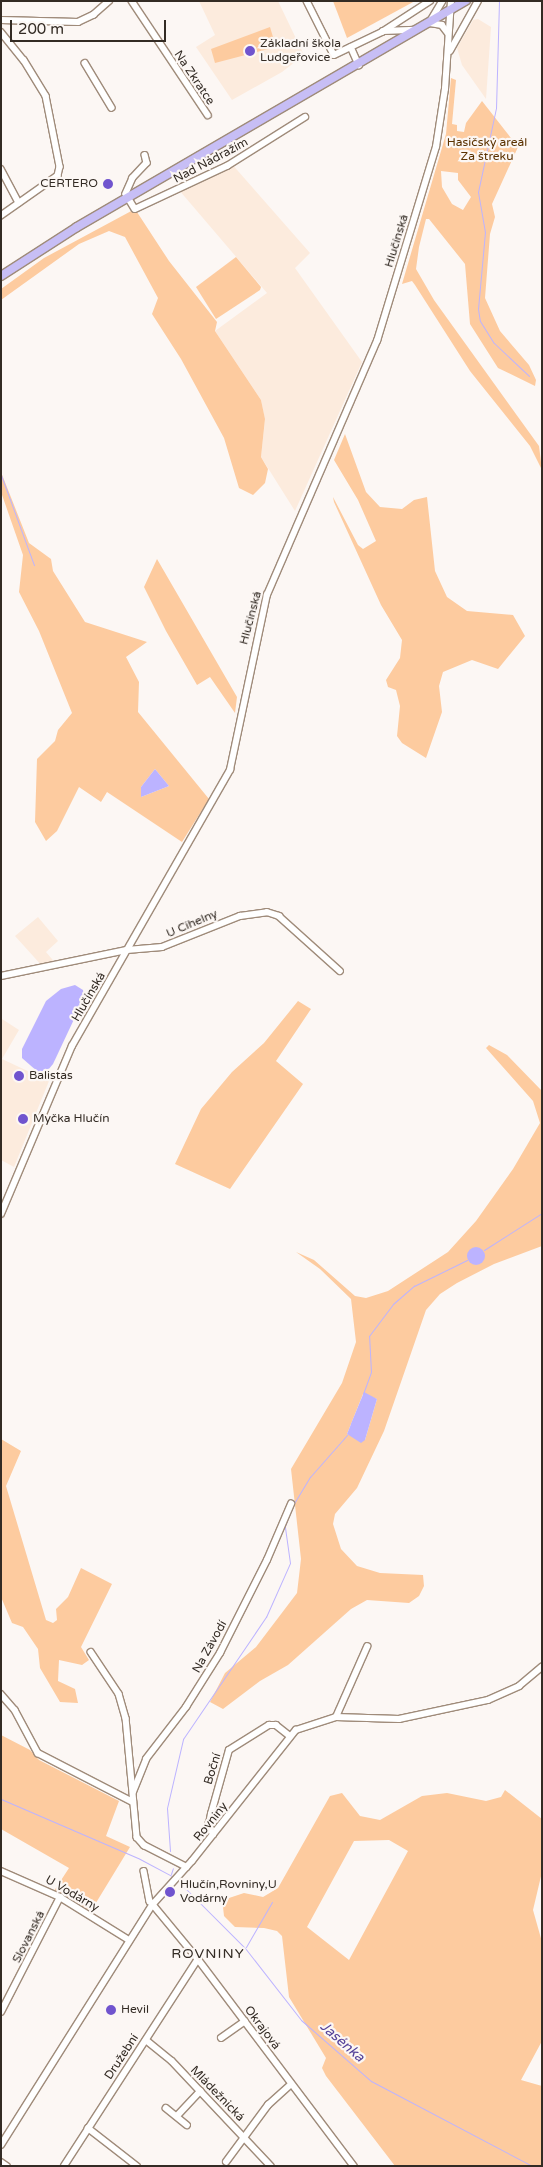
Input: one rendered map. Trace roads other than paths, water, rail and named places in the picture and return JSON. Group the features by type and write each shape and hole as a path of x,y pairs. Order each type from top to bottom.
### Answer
{"main road":[{"path":"1,276 128,198 466,1"}],"street":[{"path":"1,20 78,22 93,15 110,1"},
{"name":"Na Zkratce","path":"132,1 208,115"},
{"path":"307,1 334,55 382,32 430,1"},
{"path":"443,1 430,23 442,25 449,34"},
{"name":"Hlučínská","path":"1,1214 72,1046 230,770 267,595 377,341 436,147 448,58 451,1"},
{"path":"448,58 463,24 478,1"},
{"path":"382,32 418,30"},
{"path":"1,32 24,60 46,96 60,167 58,176 1,216"},
{"path":"351,47 358,65"},
{"path":"87,65 112,108"},
{"name":"Nad Nádražím","path":"128,198 135,209 144,207 227,166 305,118"},
{"path":"128,198 129,185 147,162 145,155"},
{"path":"1,169 20,203"},
{"name":"U Cihelny","path":"1,976 127,950 172,944 240,916 267,912 279,916 340,971"},
{"name":"Na Závodí","path":"133,1792 146,1759 186,1707 220,1653 267,1560 291,1504"},
{"path":"336,1717 367,1647"},
{"name":"Na Závodí","path":"91,1652 119,1694 126,1718 128,1763 138,1840 187,1867"},
{"name":"Rovniny","path":"1,2145 153,1904 187,1867 290,1736 301,1727 336,1717 399,1719 488,1700 518,1686 542,1667"},
{"path":"1,1694 10,1702 38,1753 133,1802"},
{"name":"Boční","path":"213,1835 209,1824 229,1750 269,1725 276,1725 290,1736"},
{"name":"U Vodárny","path":"1,1871 60,1897 129,1940"},
{"path":"144,1871 153,1904"},
{"name":"Slovanská","path":"1,2012 60,1897"},
{"name":"Okrajová","path":"153,1904 198,1959 354,2166"},
{"name":"Družební","path":"64,2166 198,1959"},
{"path":"221,2038 244,2021"},
{"name":"Mládežnická","path":"146,2040 172,2061 271,2166"},
{"path":"226,2162 268,2104 291,2084"},
{"path":"177,2116 200,2091"},
{"path":"166,2108 187,2125"},
{"path":"88,2128 137,2166"},
{"path":"1,2162 7,2166"}],"waterway":[{"path":"499,1 496,108 478,192 485,232 478,309 480,321 494,343 529,376"},
{"path":"1,475 34,565"},
{"path":"484,1250 542,1213"},
{"path":"363,1394 371,1372 369,1336 393,1304 414,1286 467,1260"},
{"path":"351,1424 361,1400"},
{"path":"293,1505 310,1477 347,1435"},
{"path":"170,1851 167,1808 183,1739 266,1617 290,1563 285,1526 289,1515"},
{"name":"Jasénka","path":"1,1799 138,1858 172,1876"},
{"path":"171,1874 173,1868"},
{"name":"Jasénka","path":"180,1883 245,1948 301,2020 371,2081 532,2166"},
{"path":"246,1947 272,1902"}],"place":[{"name":"Základní škola Ludgeřovice","path":"250,51"},
{"name":"CERTERO","path":"108,184"},
{"name":"Balistas","path":"19,1076"},
{"name":"Myčka Hlučín","path":"23,1119"},
{"name":"Hlučín,Rovniny,U Vodárny","path":"170,1892"},
{"name":"Hevil","path":"111,2010"}],"district":[{"name":"ROVNINY","path":"208,1954"}],"park label":[{"name":"Hasičský areál Za štreku","path":"487,150"}]}
